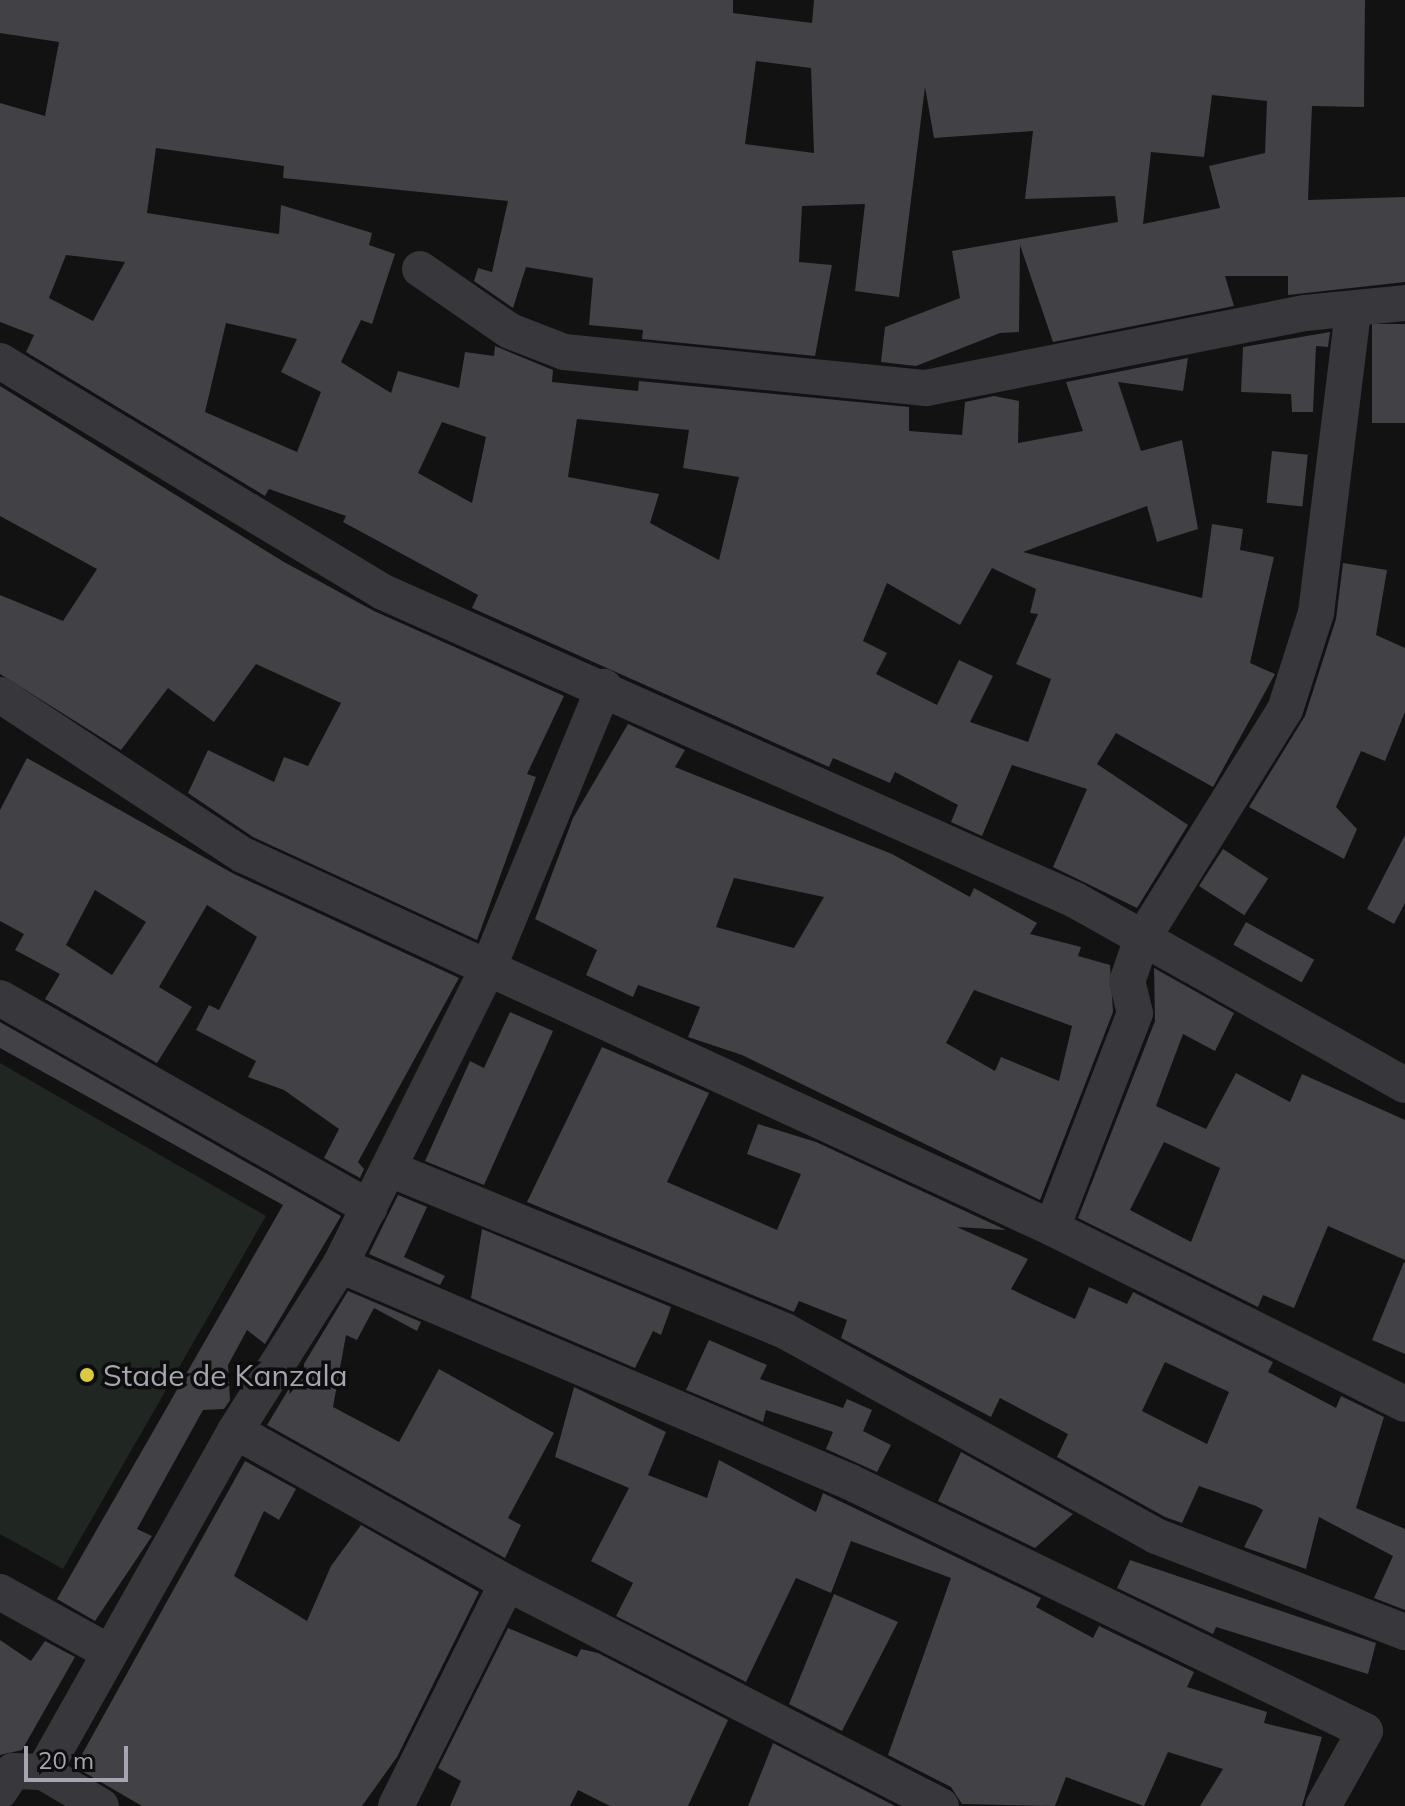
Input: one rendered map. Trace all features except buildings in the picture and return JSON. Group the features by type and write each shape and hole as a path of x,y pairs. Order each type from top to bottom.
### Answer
{"street":[{"path":"420,269 510,331 564,352 926,388 1305,313 1353,313 1405,303"},
{"path":"1052,1228 1135,1013 1127,982 1141,941 1285,710 1316,613 1353,313"},
{"path":"0,361 383,592 604,687 1075,900 1141,941 1405,1085"},
{"path":"101,1806 14,1775 107,1651 235,1431 340,1265 489,966 604,687"},
{"path":"0,695 243,855 1052,1228 1405,1404"},
{"path":"0,998 369,1208"},
{"path":"390,1169 785,1331 1156,1536 1405,1632"},
{"path":"340,1265 850,1482 1365,1731 1323,1806"},
{"path":"235,1431 507,1583 941,1806"},
{"path":"396,1806 507,1583"},
{"path":"0,1592 107,1651"}],"shaded area":[{"name":"Stade de Kanzala","path":"0,1063 266,1216 63,1569 0,1534"}],"place":[{"name":"Stade de Kanzala","path":"87,1375"}]}
